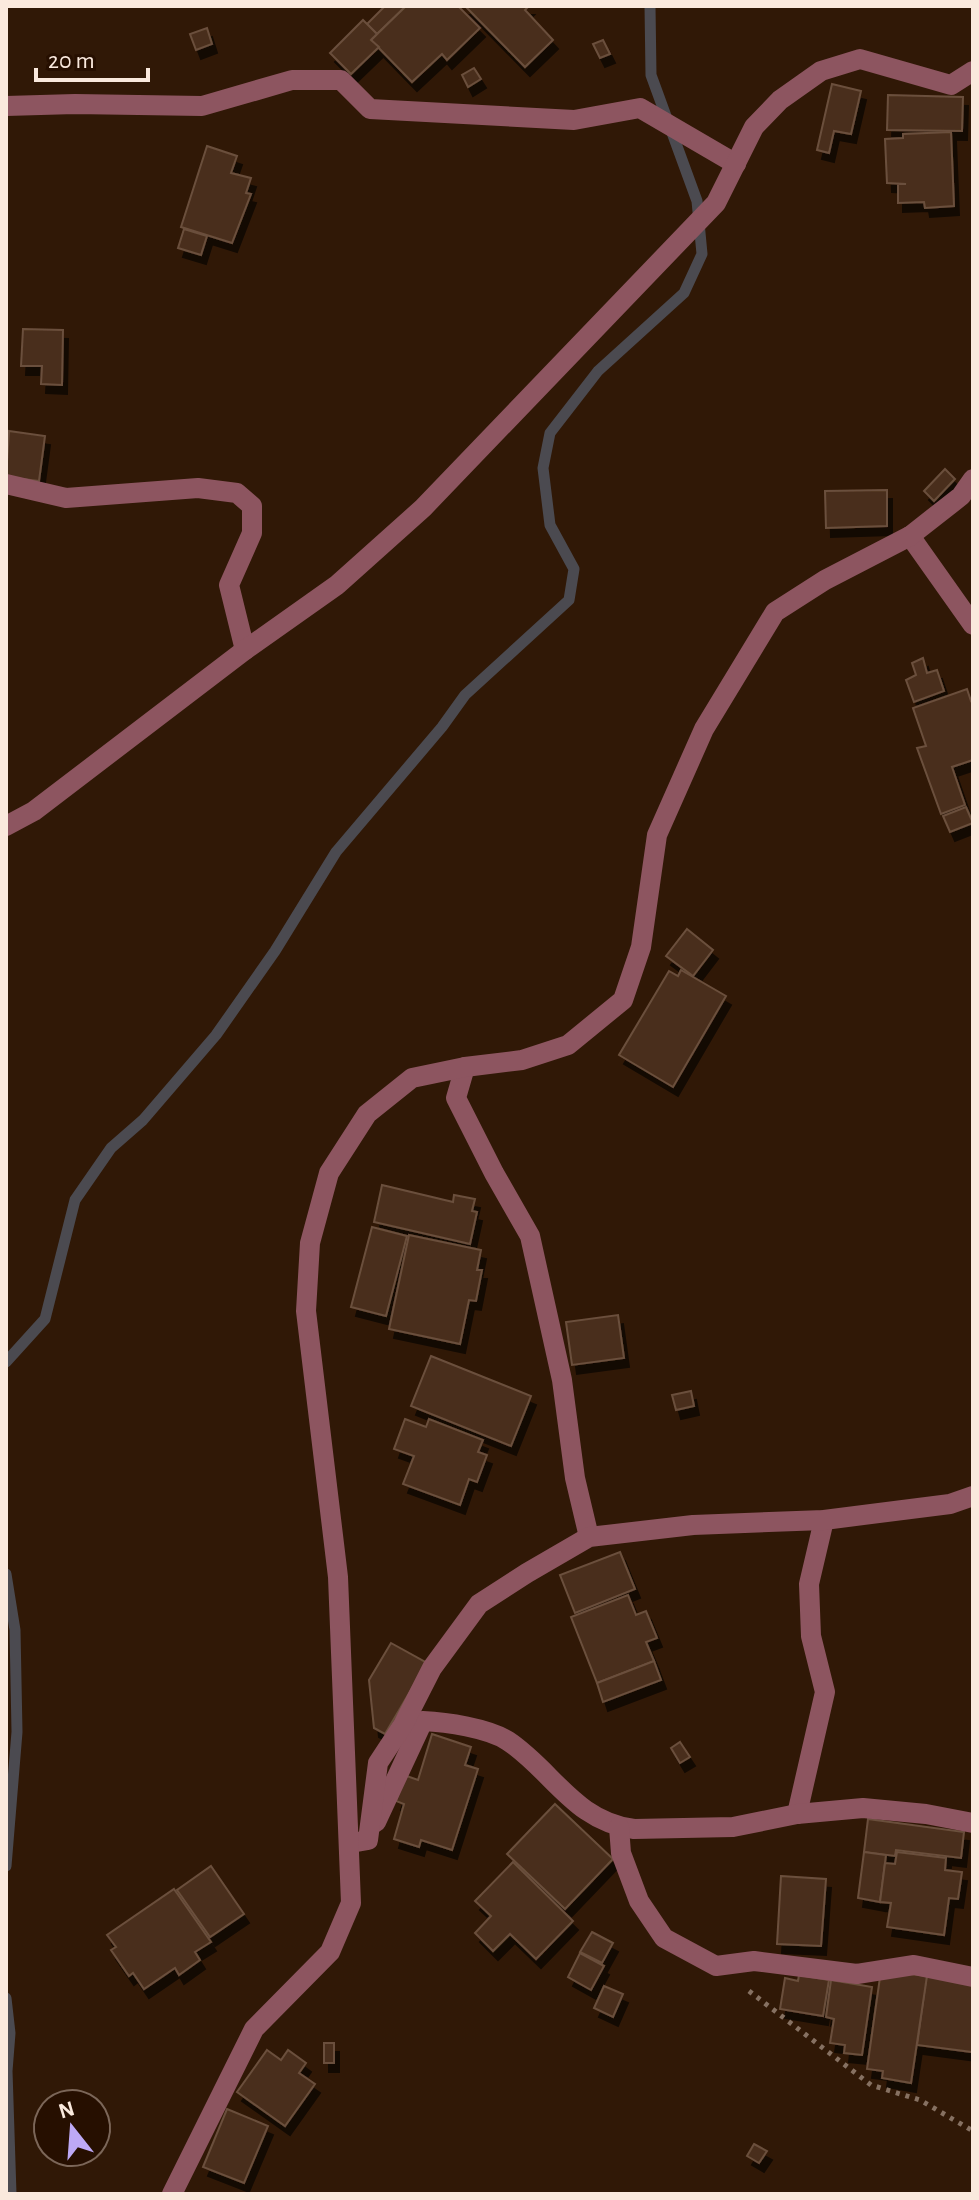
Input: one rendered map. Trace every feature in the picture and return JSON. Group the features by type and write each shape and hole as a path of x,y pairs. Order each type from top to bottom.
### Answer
{"street":[{"path":"6,826 34,811 245,650 337,585 423,508 716,203 754,127 780,100 821,71 860,59 951,85 973,71"},
{"path":"6,106 202,106 292,80 341,80 370,109 574,120 640,108 736,164"},
{"path":"359,1842 338,1577 306,1311 310,1243 329,1173 367,1114 412,1078 522,1060 568,1045 623,1000 641,947 657,835 704,729 775,612 825,580 910,536 961,496 973,479"},
{"path":"6,484 66,498 198,488 237,493 252,506 252,533 229,585 245,650"},
{"path":"910,536 973,625"},
{"path":"465,1067 456,1098 530,1236 562,1380 575,1478 589,1537"},
{"path":"172,2194 254,2029 330,1952 351,1903 359,1842 378,1763 403,1725 432,1668 479,1604 589,1537 693,1525 824,1520 950,1504 973,1496"},
{"path":"797,1814 825,1692 811,1636 809,1584 824,1520"},
{"path":"359,1842 423,1721 451,1722 506,1740 589,1815 619,1827 733,1827 797,1814 863,1808 926,1814 973,1823"},
{"path":"619,1827 621,1853 639,1901 664,1938 716,1966 754,1961 857,1974 914,1965 973,1977"}],"path":[{"path":"716,1966 871,2085 920,2100 973,2131"}],"building":[{"path":"385,6 406,6 377,34 367,24"},
{"path":"406,6 458,6 480,28 447,60 442,54 412,82 371,40"},
{"path":"465,6 529,6 525,10 553,40 525,67"},
{"path":"363,20 377,34 371,40 379,47 351,74 330,53"},
{"path":"207,28 212,44 196,50 190,34"},
{"path":"603,40 610,54 600,58 593,44"},
{"path":"474,68 481,79 468,87 462,75"},
{"path":"832,84 861,91 851,134 834,131 829,153 817,150"},
{"path":"888,95 963,97 962,131 887,130"},
{"path":"951,132 954,206 925,208 924,202 898,203 898,184 906,184 887,183 885,139 903,138 903,134"},
{"path":"207,146 237,156 231,173 251,178 246,193 251,194 232,243 181,227"},
{"path":"184,229 207,236 201,255 178,248"},
{"path":"23,329 63,330 62,385 41,384 42,366 21,366"},
{"path":"9,431 45,436 39,481 6,477"},
{"path":"945,469 955,479 934,501 924,491"},
{"path":"887,490 887,526 826,528 825,491"},
{"path":"923,658 927,673 937,670 944,691 914,702 906,680 916,675 912,663"},
{"path":"967,689 973,700 973,760 952,767 965,805 941,814 917,748 926,746 913,708"},
{"path":"966,807 973,823 950,832 943,816"},
{"path":"687,929 713,950 693,976 666,956"},
{"path":"681,970 726,996 673,1087 619,1055 669,971 678,976"},
{"path":"382,1185 453,1202 454,1195 475,1199 472,1211 477,1212 470,1244 374,1222"},
{"path":"372,1227 407,1236 386,1316 351,1307"},
{"path":"409,1235 481,1250 477,1270 482,1270 476,1301 469,1300 460,1344 389,1329"},
{"path":"618,1315 624,1358 572,1365 566,1322"},
{"path":"431,1356 531,1396 511,1446 411,1406"},
{"path":"691,1391 694,1406 676,1410 672,1395"},
{"path":"405,1419 426,1427 429,1419 483,1440 478,1452 487,1455 477,1482 469,1479 460,1505 403,1484 414,1456 394,1449"},
{"path":"620,1552 635,1589 575,1613 560,1575"},
{"path":"628,1595 636,1615 646,1611 657,1638 646,1642 654,1661 597,1683 571,1617"},
{"path":"391,1643 427,1663 385,1734 374,1728 369,1680"},
{"path":"654,1661 661,1680 603,1702 597,1683"},
{"path":"432,1734 471,1747 465,1765 478,1769 452,1850 421,1840 419,1847 394,1839 404,1804 396,1801 404,1775 418,1780"},
{"path":"680,1742 690,1757 680,1763 671,1748"},
{"path":"555,1804 613,1859 565,1909 507,1854"},
{"path":"868,1819 964,1832 961,1858 896,1850 895,1856 864,1852"},
{"path":"864,1852 886,1855 880,1902 858,1898"},
{"path":"897,1852 946,1858 945,1870 962,1872 958,1899 949,1898 944,1935 887,1927 891,1903 880,1902 885,1863 895,1864"},
{"path":"513,1862 573,1921 536,1959 510,1934 493,1951 475,1933 491,1916 475,1901"},
{"path":"211,1866 244,1914 210,1937 177,1890"},
{"path":"781,1876 826,1879 821,1946 777,1944"},
{"path":"174,1889 211,1942 195,1952 200,1960 179,1975 175,1968 144,1989 133,1973 129,1976 111,1950 116,1947 107,1935"},
{"path":"592,1932 613,1943 602,1963 580,1952"},
{"path":"580,1953 604,1966 591,1990 568,1977"},
{"path":"928,1965 973,1972 972,2052 917,2045"},
{"path":"881,1970 927,1976 911,2083 882,2078 883,2071 867,2069"},
{"path":"799,1975 829,1980 823,2016 780,2009 785,1978 798,1981"},
{"path":"831,1980 872,1987 862,2055 844,2053 845,2045 830,2043 834,2019 826,2017"},
{"path":"604,1986 623,1994 613,2017 594,2008"},
{"path":"324,2043 334,2043 334,2063 324,2063"},
{"path":"267,2050 281,2060 288,2050 306,2063 299,2073 315,2084 285,2126 237,2092"},
{"path":"227,2109 268,2126 244,2183 203,2167"},
{"path":"754,2144 767,2151 759,2163 747,2156"}],"waterway":[{"path":"6,1362 45,1319 75,1200 111,1148 143,1120 216,1035 275,951 336,852 442,727 465,695 569,600 574,569 550,525 543,468 550,433 598,371 684,293 702,254 697,201 651,75 650,6"},
{"path":"6,1574 15,1630 17,1732 6,1866"},
{"path":"6,1998 10,2033 7,2071 11,2194"}]}
